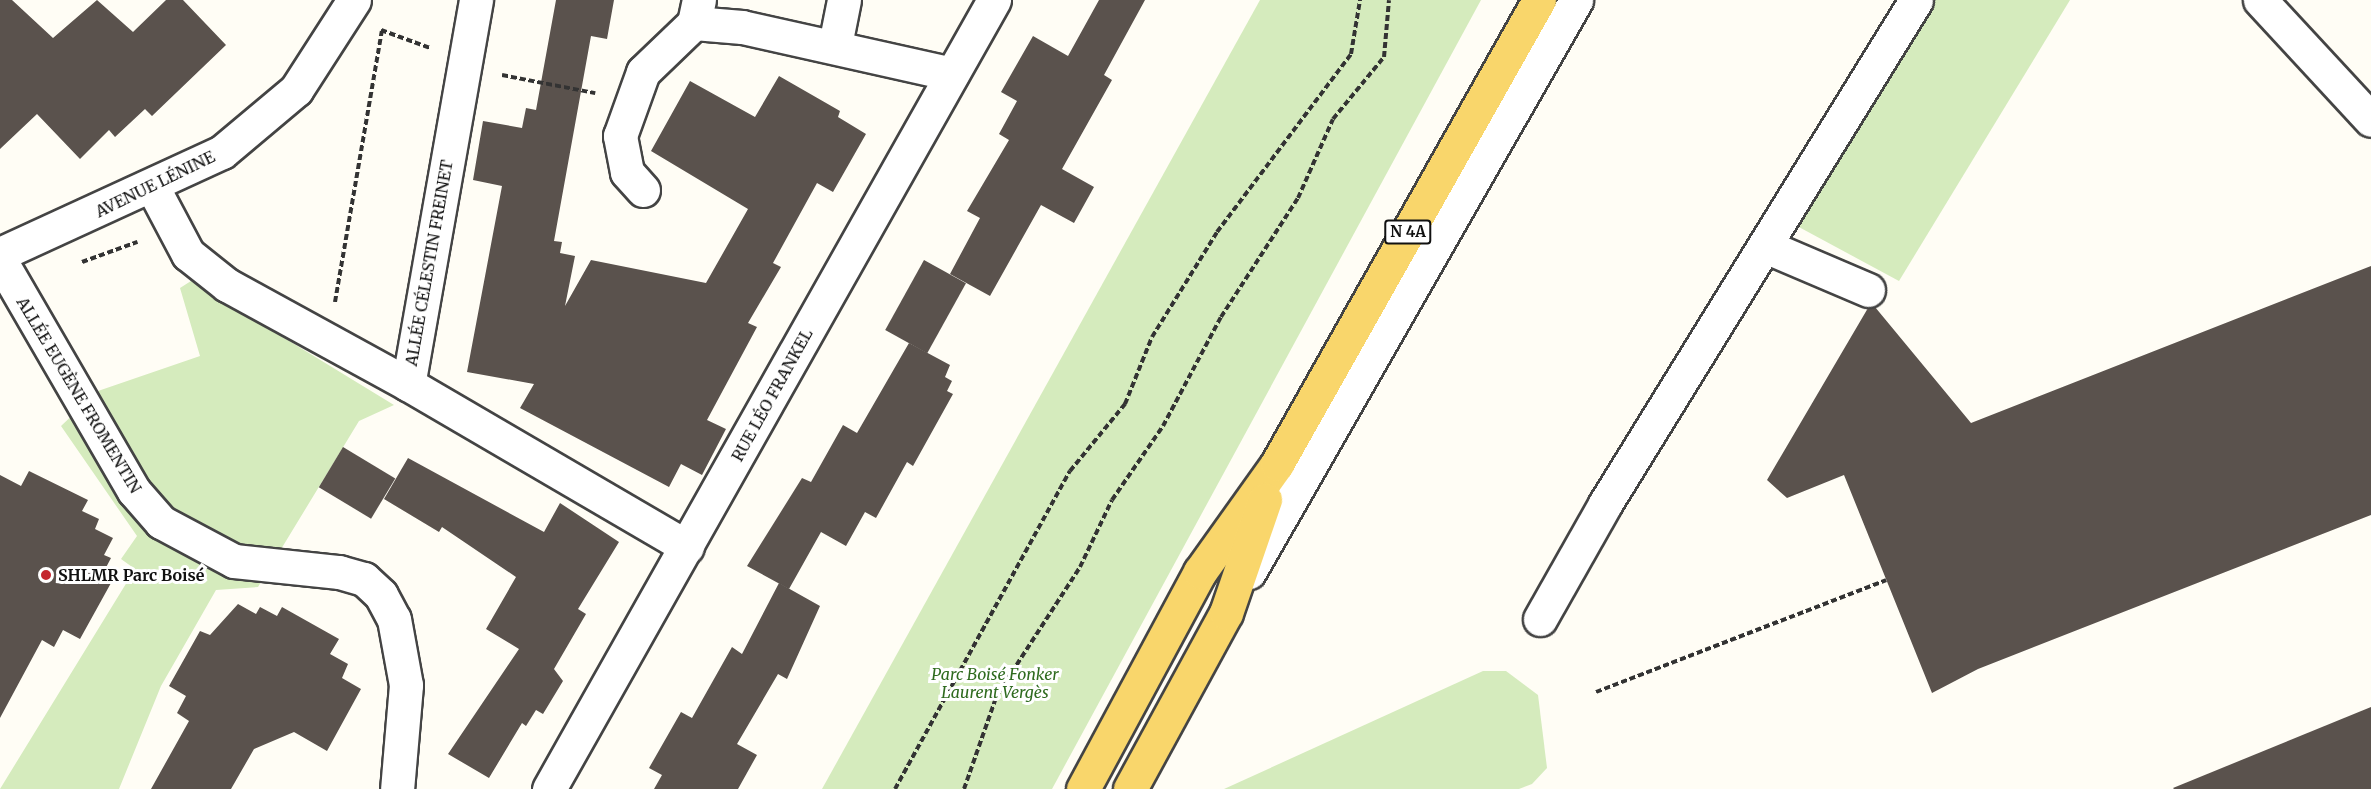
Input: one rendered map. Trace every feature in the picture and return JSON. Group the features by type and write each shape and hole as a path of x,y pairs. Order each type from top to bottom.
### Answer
{"main road":[{"name":"N 4A","path":"1083,789 1200,573 1277,464 1539,0"},
{"name":"N 4A","path":"1130,789 1226,613 1277,464"}],"street":[{"name":"ALLÉE CÉLESTIN FREINET","path":"476,0 408,384 687,547"},
{"path":"835,45 844,0"},
{"name":"RUE LÉO FRANKEL","path":"549,789 994,0"},
{"path":"1226,613 1576,0"},
{"path":"1540,619 1916,0"},
{"path":"2260,0 2371,120"},
{"name":"AVENUE LÉNINE","path":"0,254 153,188 222,152 296,90 349,9"},
{"path":"643,190 620,155 631,100 643,72 697,12 952,74"},
{"path":"153,188 188,254 227,285 408,384"},
{"path":"1765,246 1868,291"},
{"name":"ALLÉE EUGÈNE FROMENTIN","path":"0,260 134,490 161,522 234,561 339,572 364,579 381,595 394,619 406,685 402,787"}],"path":[{"path":"895,789 1070,471 1125,404 1152,337 1217,232 1351,54 1360,0"},
{"path":"964,789 997,696 1080,567 1112,500 1163,426 1221,317 1298,198 1333,119 1384,57 1389,0"},
{"path":"349,9 382,30 464,64 631,100"},
{"path":"327,340 382,30"},
{"path":"73,265 149,237"},
{"path":"1596,692 1886,580"}],"green space":[{"name":"Parc Boisé Fonker Laurent Vergès","path":"1260,0 1481,0 1052,789 822,789"},
{"path":"1935,0 2070,0 1899,281 1797,226"},
{"path":"191,281 394,405 359,421 258,587 216,590 161,686 119,789 0,789 135,569 121,559 137,536 61,426 98,391 200,356 180,288"},
{"path":"1483,671 1506,671 1538,695 1547,768 1532,784 1519,789 1224,789"}],"building":[{"path":"0,0 12,0 53,38 97,0 133,32 166,0 183,0 226,45 152,116 145,109 115,137 109,130 80,159 37,114 0,149"},
{"path":"556,0 614,0 607,39 591,36 554,241 562,242 560,253 575,256 565,306 591,260 706,283 748,209 651,151 690,81 755,117 779,76 840,111 838,117 866,134 833,192 817,183 773,263 781,267 748,323 757,327 707,420 726,429 702,475 681,464 669,487 520,408 534,384 467,372 502,186 473,180 483,121 522,128 526,108 536,110"},
{"path":"1099,0 1145,0 1104,75 1112,80 1062,169 1094,187 1074,223 1041,205 990,296 950,274 980,218 967,211 1009,140 999,134 1017,101 1001,92 1033,36 1068,56"},
{"path":"924,260 966,283 927,353 885,330"},
{"path":"2371,266 2371,515 1978,669 1932,693 1844,475 1787,498 1767,480 1868,308 1875,307 1971,423"},
{"path":"909,343 950,365 945,377 952,381 947,391 953,394 913,466 907,462 876,518 865,512 846,546 821,532 789,589 747,566 802,478 811,482 843,425 857,433"},
{"path":"343,447 395,478 371,519 319,487"},
{"path":"408,458 544,532 560,503 619,542 578,609 586,614 554,669 563,681 543,714 536,710 526,726 522,723 489,778 448,754 519,649 486,629 516,577 442,527 439,532 384,499"},
{"name":"SHLMR Parc Boisé","path":"29,471 88,500 82,511 99,519 95,529 113,538 104,555 111,558 101,577 111,583 80,639 63,630 54,647 42,640 0,718 0,475 21,486"},
{"path":"779,583 820,606 787,679 778,674 737,744 757,755 738,789 654,789 662,775 649,768 681,712 692,718 732,647 742,654"},
{"path":"238,604 256,614 260,607 277,616 282,607 339,639 330,654 348,664 342,678 361,689 327,751 294,732 254,749 231,789 151,789 189,721 177,713 186,696 169,686 200,631 210,635"},
{"path":"2371,707 2371,789 2173,788"}],"place":[{"name":"SHLMR Parc Boisé","path":"46,575"}]}
